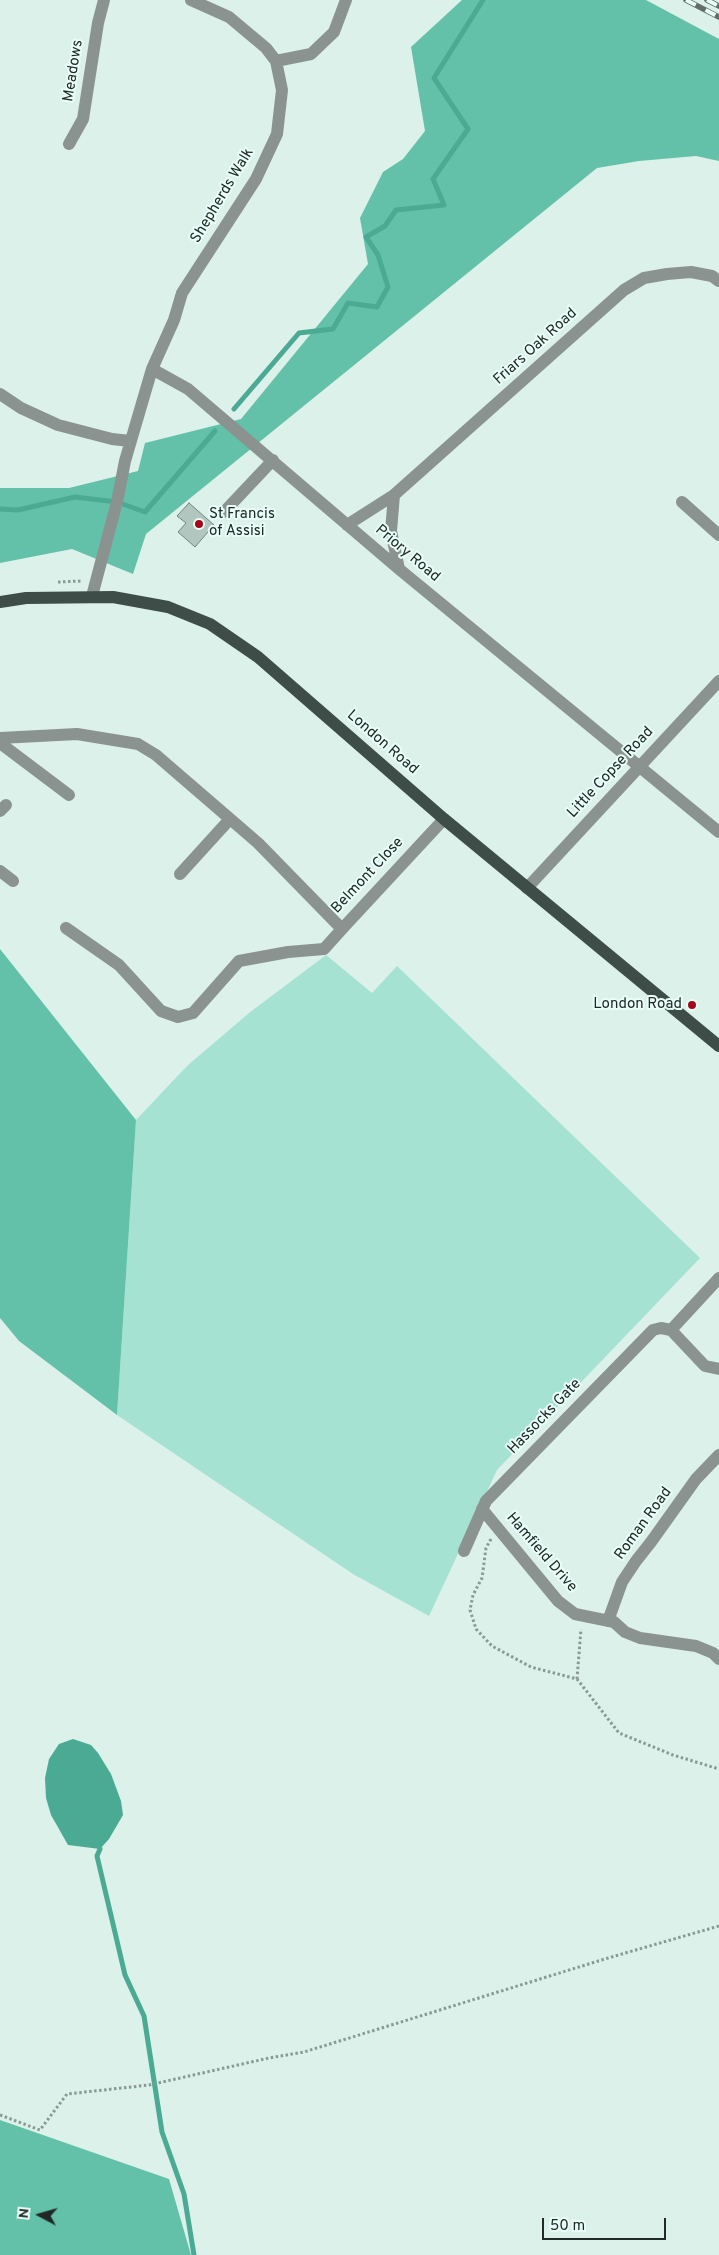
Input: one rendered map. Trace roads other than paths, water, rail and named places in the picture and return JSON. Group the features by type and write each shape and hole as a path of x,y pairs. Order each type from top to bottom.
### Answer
{"main road":[{"name":"London Road","path":"0,602 26,598 114,597 168,607 210,624 258,657 444,819 719,1046"}],"street":[{"name":"Meadows","path":"69,144 83,119 98,23 104,0"},
{"path":"191,0 229,18 266,48 276,61 311,54 334,32 346,0"},
{"name":"Shepherds Walk","path":"92,596 117,502 130,441 152,369 182,293 256,179 276,134 282,90 276,61"},
{"name":"Friars Oak Road","path":"347,525 394,495 624,290 644,278 667,274 691,272 712,276 719,281"},
{"name":"Priory Road","path":"152,369 188,389 399,569 719,832"},
{"path":"0,394 21,408 58,424 112,439 130,441"},
{"path":"224,512 273,460"},
{"path":"394,495 391,531 399,569"},
{"path":"682,502 719,535"},
{"name":"Little Copse Road","path":"527,888 719,681"},
{"name":"Belmont Close","path":"0,738 77,734 138,744 156,755 258,843 342,929 444,819"},
{"path":"0,743 69,795"},
{"path":"180,874 230,820"},
{"path":"0,871 13,881"},
{"path":"66,928 119,965 161,1011 178,1017 193,1013 239,961 288,952 324,949 342,929"},
{"path":"719,1278 671,1330 705,1366 719,1369"},
{"name":"Hassocks Gate","path":"464,1551 486,1501 653,1330 661,1328 671,1330"},
{"name":"Roman Road","path":"608,1621 622,1582 636,1561 696,1480 719,1455"},
{"name":"Hamfield Drive","path":"482,1509 558,1601 575,1614 614,1622 625,1632 640,1638 696,1646 713,1653 719,1659"}],"waterway":[{"path":"234,409 299,333 333,329 348,303 377,307 388,287 378,255 366,237 385,226 396,210 444,205 433,179 468,129 434,78 483,0"},
{"path":"0,509 18,510 75,497 117,502 145,512 215,431"},
{"path":"100,1849 97,1856 125,1975 144,2016 162,2132 184,2194 194,2255"}],"railway":[{"path":"686,0 719,17"},
{"path":"707,0 719,6"}],"place":[{"name":"St Francis of Assisi","path":"199,524"},
{"name":"London Road","path":"692,1005"}]}
